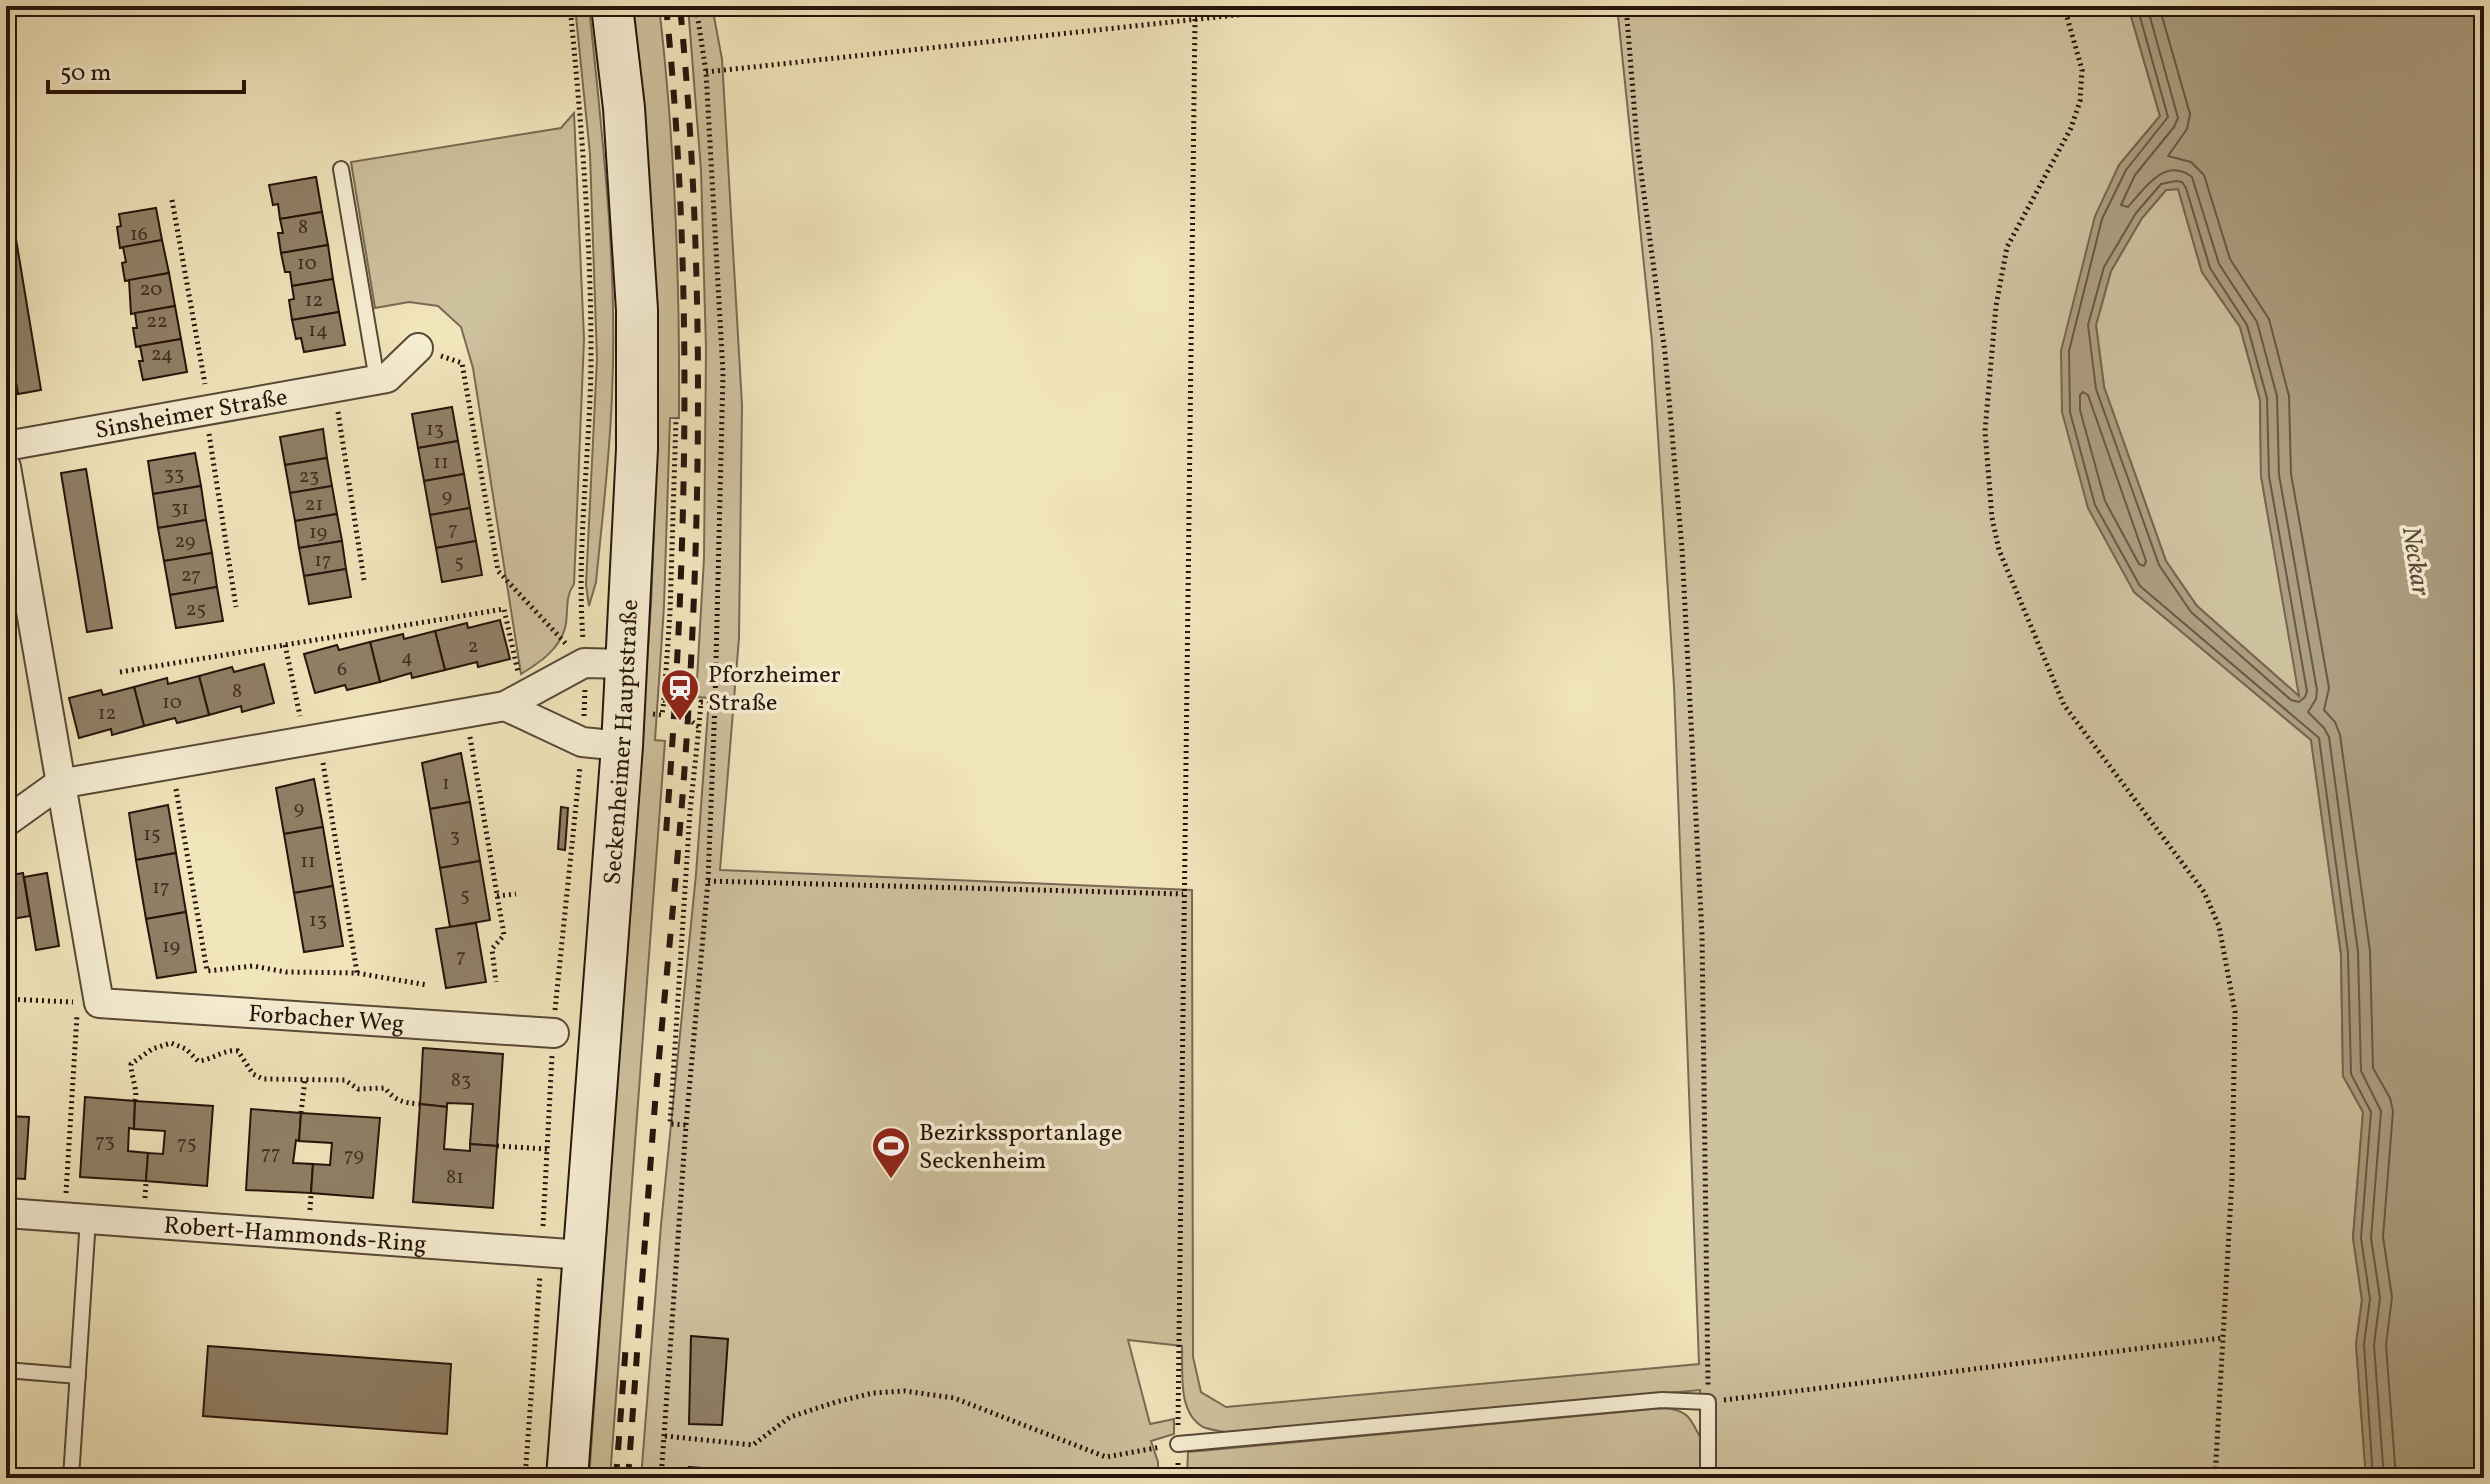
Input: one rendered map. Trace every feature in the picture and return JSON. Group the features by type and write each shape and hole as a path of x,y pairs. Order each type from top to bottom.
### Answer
{"main road":[{"name":"Seckenheimer Hauptstraße","path":"567,1478 622,746 637,449 637,310 624,108 612,6"}],"street":[{"name":"Sinsheimer Straße","path":"6,446 387,378 418,348"},
{"path":"6,467 59,784"},
{"path":"6,822 59,784 466,713 514,701 584,663 627,664"},
{"path":"514,701 582,742 622,746"},
{"name":"Forbacher Weg","path":"59,784 99,1003 554,1033"},
{"name":"Robert-Hammonds-Ring","path":"6,1213 583,1255"}],"lane":[{"path":"341,169 377,380"},
{"path":"71,1478 78,1376 76,1218"},
{"path":"6,1370 78,1376"},
{"path":"1178,1444 1662,1400 1708,1402 1708,1478"}],"path":[{"path":"661,1478 686,1125 708,881 723,373 706,72 696,6"},
{"path":"706,72 1320,6"},
{"path":"1626,6 1637,142 1665,353 1682,549 1702,935 1708,1402 2223,1338"},
{"path":"2064,6 2082,70 2080,101 2071,128 2007,247 1996,306 1985,431 1992,518 1999,550 2064,705 2204,892 2219,926 2235,1012 2232,1179 2215,1478"},
{"path":"665,1436 753,1445 790,1417 873,1393 905,1391 954,1398 1106,1457 1178,1444 1195,18"},
{"path":"418,348 462,363 498,571 584,663"},
{"path":"334,387 364,580"},
{"path":"664,700 671,599 676,418"},
{"path":"120,672 504,609 514,701"},
{"path":"285,645 312,740 357,973"},
{"path":"699,727 701,702 715,703"},
{"path":"466,713 504,935 492,949 496,982"},
{"path":"686,1125 670,1124 697,745"},
{"path":"172,764 207,971 253,966 286,972 357,973 427,985"},
{"path":"708,881 1183,894"},
{"path":"497,896 516,894"},
{"path":"6,999 77,1002 76,1218"},
{"path":"135,1101 137,1093 131,1064 165,1043 176,1044 198,1061 226,1051 238,1051 253,1074 263,1079 345,1080 358,1089 385,1088 392,1097 403,1103 420,1104"},
{"path":"301,1113 305,1079"},
{"path":"497,1146 547,1149"}],"shaded area":[{"path":"575,6 589,6 608,200 613,297 610,441 596,582 589,606 586,585 597,359 590,154"},
{"path":"630,6 659,6 675,212 679,418 670,418 664,606 655,740 665,741 610,1478 589,1478 651,605 656,474 654,317"},
{"path":"688,6 712,6 722,59 742,405 739,638 720,870 1192,890 1193,1357 1201,1392 1226,1407 1699,1364 1674,686 1652,342 1617,6 2128,6 2160,116 2119,165 2061,351 2134,592 2311,740 2341,954 2343,1076 2363,1112 2353,1238 2362,1300 2356,1344 2366,1478 1187,1478 1188,1452 1663,1408 1688,1416 1701,1439 1700,1390 1229,1433 1203,1427 1189,1412 1183,1390 1182,1346 1128,1340 1150,1424 1174,1419 1174,1434 1151,1441 1158,1462 1158,1478 641,1478 709,698 696,697 704,558 706,349 701,170"},
{"path":"574,113 584,339 574,584 568,600 565,628 558,643 521,674 473,368 461,327 438,306 409,302 375,308 351,162 561,128"},
{"path":"2178,189 2202,272 2240,327 2260,400 2261,476 2300,697 2197,606 2166,561 2104,387 2096,325 2111,271 2142,218 2166,190"}],"water":[{"name":"Neckar","path":"2128,6 2484,6 2484,1478 2366,1478 2356,1344 2362,1300 2353,1238 2363,1112 2343,1076 2341,954 2311,740 2134,592 2088,508 2062,412 2061,351 2095,216 2119,165 2160,116","holes":["2178,189 2202,272 2240,327 2260,400 2261,476 2299,696 2197,606 2166,561 2104,387 2096,325 2111,271 2142,218 2166,190"]}],"building":[{"path":"316,177 322,212 280,219 278,204 273,205 269,185"},
{"path":"156,208 162,240 120,248 119,214"},
{"path":"322,212 328,245 281,253 278,233 283,233 280,219"},
{"path":"15,233 41,390 18,394 6,321 6,234"},
{"path":"162,240 169,273 125,281 123,247"},
{"path":"328,245 333,279 292,286 290,272 285,272 281,253"},
{"path":"169,273 175,306 131,314 129,280"},
{"path":"333,279 339,312 292,320 289,300 294,299 292,286"},
{"path":"175,306 181,339 136,347 133,328 137,328 135,313"},
{"path":"339,312 345,345 304,352 301,338 296,339 292,320"},
{"path":"181,339 187,372 143,380 140,346"},
{"path":"452,407 458,441 418,448 412,414"},
{"path":"323,429 327,458 285,465 280,437"},
{"path":"458,441 464,474 424,481 418,448"},
{"path":"195,453 201,486 153,494 148,461"},
{"path":"327,458 332,486 290,493 285,465"},
{"path":"86,469 112,628 87,632 61,473"},
{"path":"464,474 470,508 430,515 424,481"},
{"path":"201,486 206,520 158,528 153,494"},
{"path":"332,486 337,514 295,521 290,493"},
{"path":"470,508 476,541 436,548 430,515"},
{"path":"337,514 342,541 299,548 295,521"},
{"path":"206,520 212,553 164,561 158,528"},
{"path":"342,541 346,569 304,576 299,548"},
{"path":"476,541 482,575 442,582 436,548"},
{"path":"212,553 217,587 170,595 164,561"},
{"path":"346,569 351,597 309,604 304,576"},
{"path":"217,587 223,621 176,628 170,595"},
{"path":"500,620 510,659 478,667 477,662 445,670 435,631 467,623 468,628"},
{"path":"435,631 445,670 412,678 411,673 380,682 370,642 403,634 404,639"},
{"path":"370,642 380,682 347,690 345,685 315,693 304,654 337,645 339,650"},
{"path":"264,664 274,703 242,712 241,706 209,715 199,676 232,667 234,672"},
{"path":"199,676 209,715 177,723 175,718 144,726 134,687 167,678 168,684"},
{"path":"134,687 144,726 112,735 111,729 79,738 69,698 101,690 103,695"},
{"path":"461,753 470,802 430,809 422,763"},
{"path":"314,779 323,827 284,834 276,788"},
{"path":"470,802 480,861 440,868 430,809"},
{"path":"168,805 176,853 136,860 129,813"},
{"path":"561,807 568,808 565,850 558,849"},
{"path":"323,827 333,886 294,893 284,834"},
{"path":"176,853 186,912 146,919 136,860"},
{"path":"480,861 490,920 450,927 440,868"},
{"path":"23,873 30,916 6,920 6,876"},
{"path":"47,873 59,946 36,950 24,877"},
{"path":"333,886 343,946 304,952 294,893"},
{"path":"186,912 196,972 157,978 146,919"},
{"path":"476,923 486,982 446,988 436,929"},
{"path":"423,1048 503,1054 497,1146 470,1144 473,1104 447,1103 447,1107 420,1104"},
{"path":"85,1097 135,1101 134,1129 129,1128 128,1151 148,1153 146,1181 80,1177"},
{"path":"135,1101 213,1106 207,1186 146,1181 148,1153 163,1154 165,1131 134,1129"},
{"path":"420,1104 447,1107 444,1149 470,1151 470,1144 497,1146 493,1208 413,1202"},
{"path":"251,1109 301,1113 299,1141 296,1140 293,1163 313,1164 311,1193 246,1190"},
{"path":"301,1113 380,1118 373,1198 311,1193 313,1164 330,1165 332,1143 299,1141"},
{"path":"6,1116 29,1117 25,1179 6,1178"},
{"path":"691,1336 728,1339 722,1425 689,1424"},
{"path":"208,1346 451,1364 447,1434 203,1416"},
{"path":"689,1467 713,1469 712,1478 688,1478"}],"railway":[{"path":"666,6 681,212 684,316 683,523 666,833"},
{"path":"628,1478 654,1116 685,767 693,628 698,362 693,184 680,6"},
{"path":"616,1478 626,1343"}],"place":[{"name":"Pforzheimer Straße","path":"680,722"},
{"name":"Bezirkssportanlage Seckenheim","path":"891,1180"}]}
